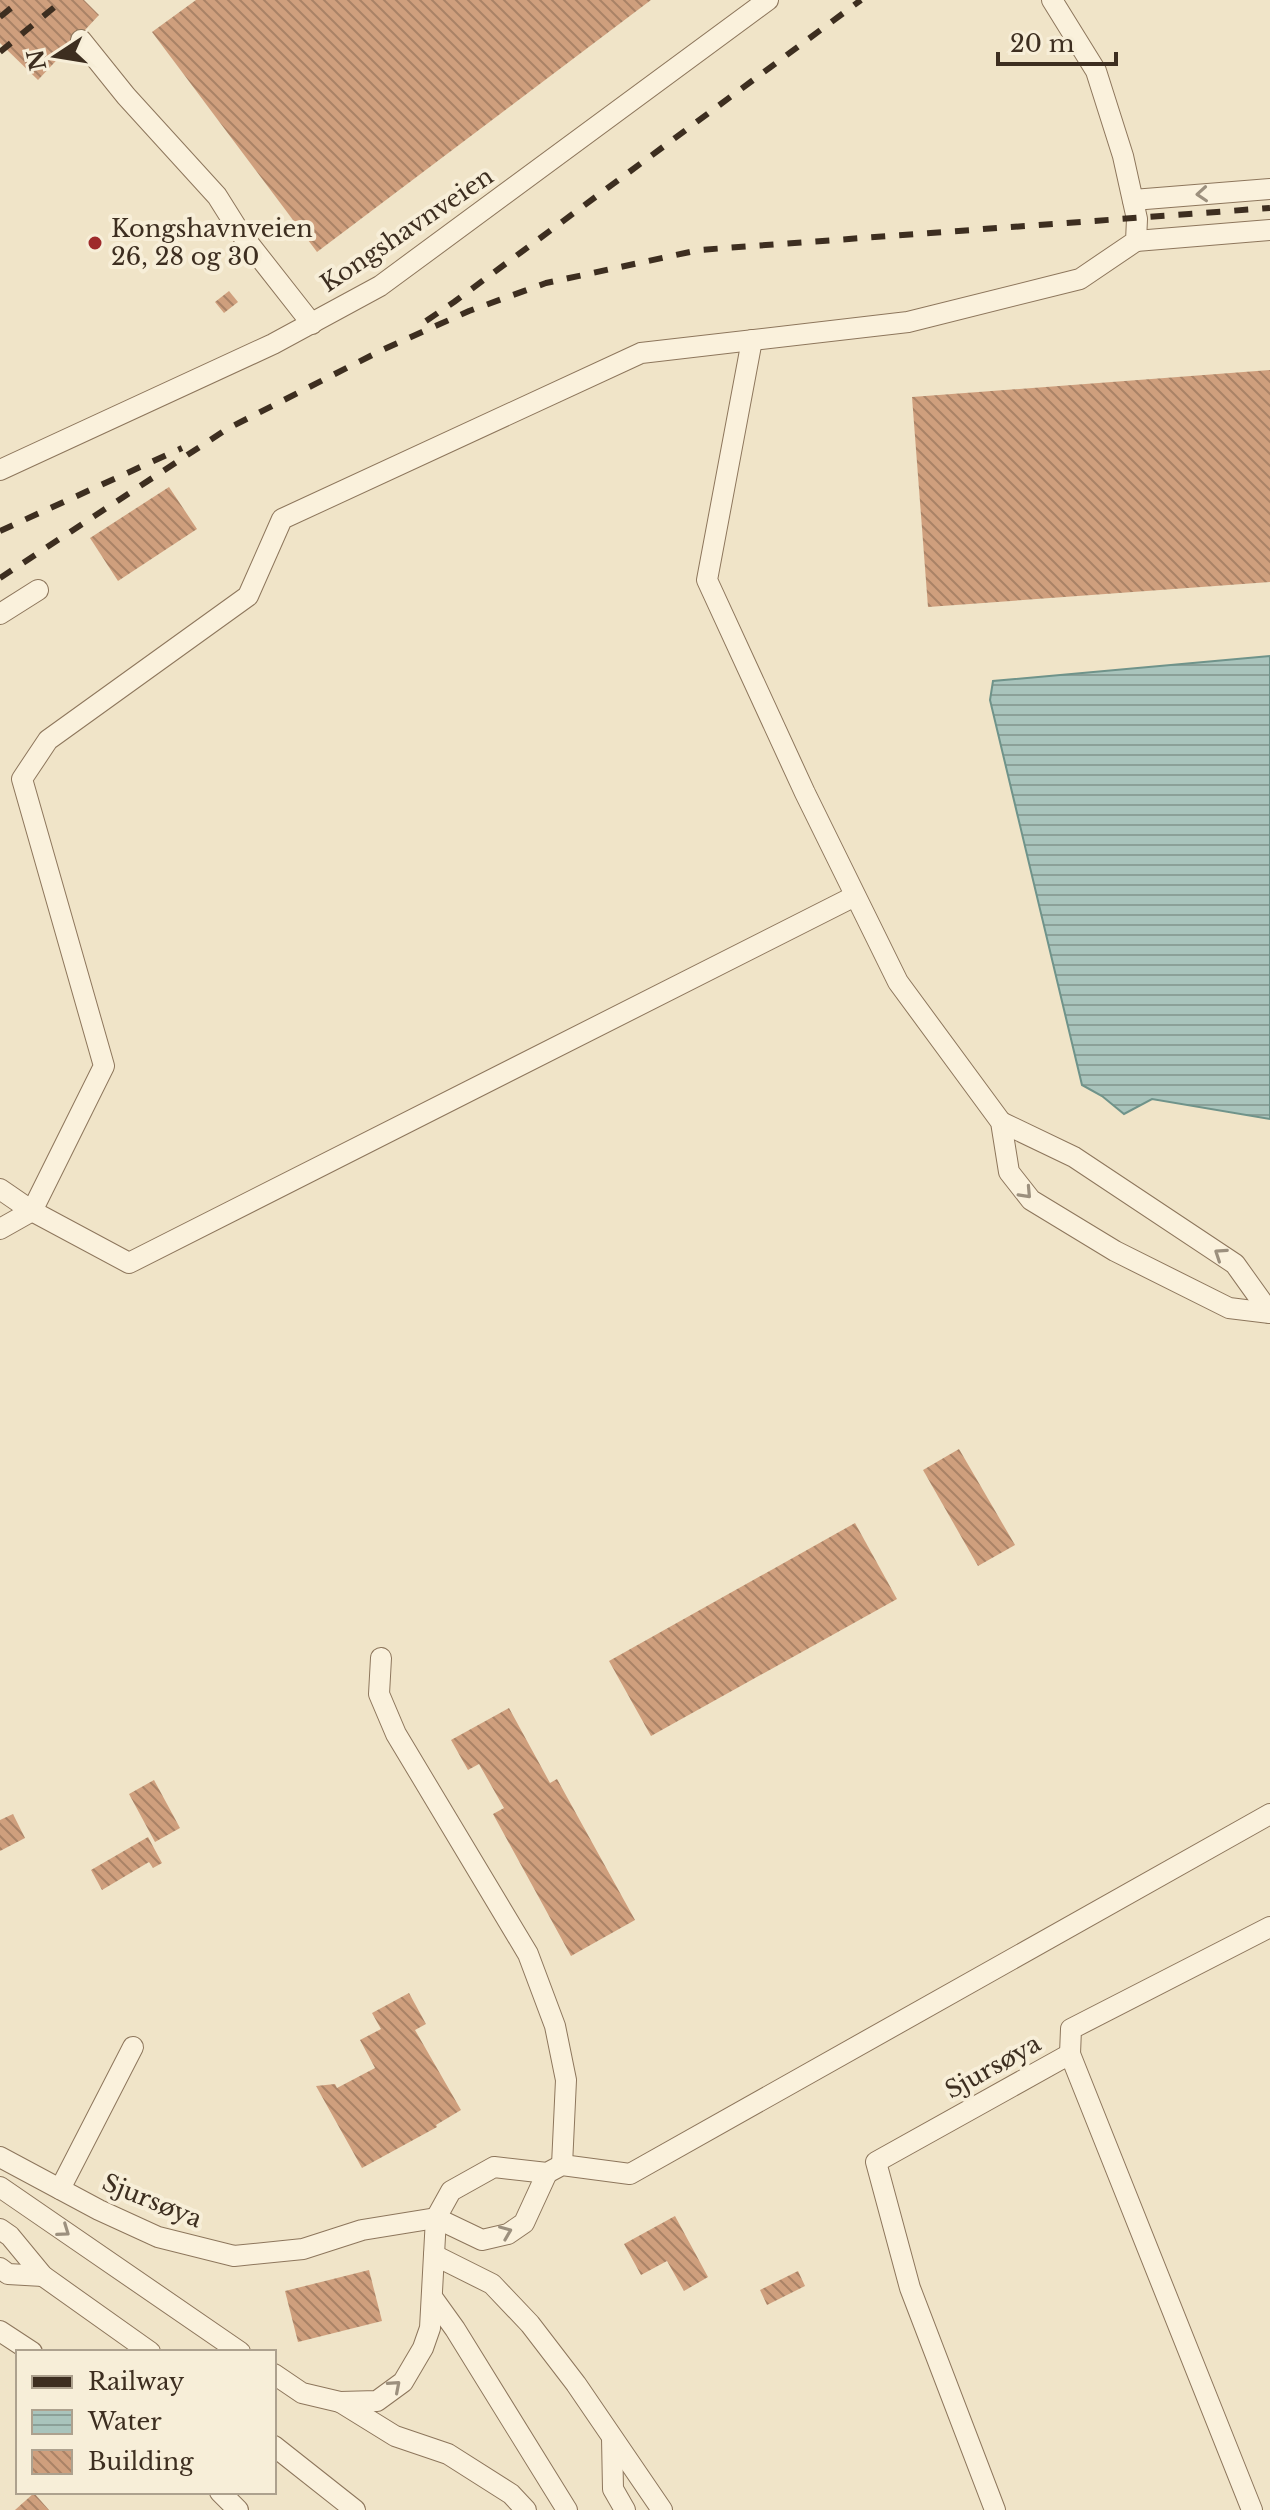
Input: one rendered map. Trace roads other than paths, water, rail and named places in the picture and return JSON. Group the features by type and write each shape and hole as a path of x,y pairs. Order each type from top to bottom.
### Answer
{"lane":[{"name":"Kongshavnveien","path":"0,470 312,324 380,286 768,0"},
{"path":"1052,0 1096,71 1123,156 1137,219 1136,241"},
{"path":"81,40 126,96 217,196 239,231 312,324"},
{"path":"1133,200 1270,189"},
{"path":"0,1229 32,1211 104,1066 22,779 48,740 248,596 282,519 641,353 908,322 1080,279 1136,241 1270,230"},
{"path":"752,340 707,580 805,793 898,982 1001,1122 1009,1172 1031,1200 1115,1251 1229,1308 1270,1313"},
{"path":"0,614 38,590"},
{"path":"0,1189 32,1211 129,1263 855,896"},
{"path":"1001,1122 1074,1157 1235,1264 1270,1313"},
{"path":"381,1658 379,1694 396,1734 528,1954 555,2026 566,2080 555,2169 524,2223 508,2234 482,2240 436,2218"},
{"path":"276,2375 302,2393 340,2402 377,2401 403,2382 430,2328 436,2218 451,2191 494,2167 630,2174 1270,1814"},
{"path":"1070,2054 1071,2029 1270,1927"},
{"path":"60,2189 133,2047"},
{"name":"Sjursøya","path":"995,2510 910,2288 876,2162 1070,2054 1252,2510"},
{"name":"Sjursøya","path":"0,2157 158,2237 234,2256 303,2249 362,2230 436,2218"},
{"path":"0,2187 237,2350"},
{"path":"0,2229 10,2236 43,2276 147,2350"},
{"path":"434,2255 492,2284 530,2324 576,2384 662,2510"},
{"path":"0,2268 8,2274 43,2276"},
{"path":"432,2297 567,2510"},
{"path":"0,2331 29,2350"},
{"path":"340,2402 395,2436 448,2454 511,2494 526,2510"},
{"path":"612,2438 613,2489 625,2510"},
{"path":"276,2448 355,2510"},
{"path":"222,2494 238,2510"}],"water":[{"path":"1270,656 1270,1119 1152,1099 1124,1114 1082,1085 990,700 993,681"}],"railway":[{"path":"0,17 21,0"},
{"path":"0,52 63,0"},
{"path":"426,321 861,0"},
{"path":"0,578 227,429 380,351 469,311 546,283 699,250 1270,208"},
{"path":"0,531 182,448"}],"place":[{"name":"Kongshavnveien 26, 28 og 30","path":"95,243"}]}
